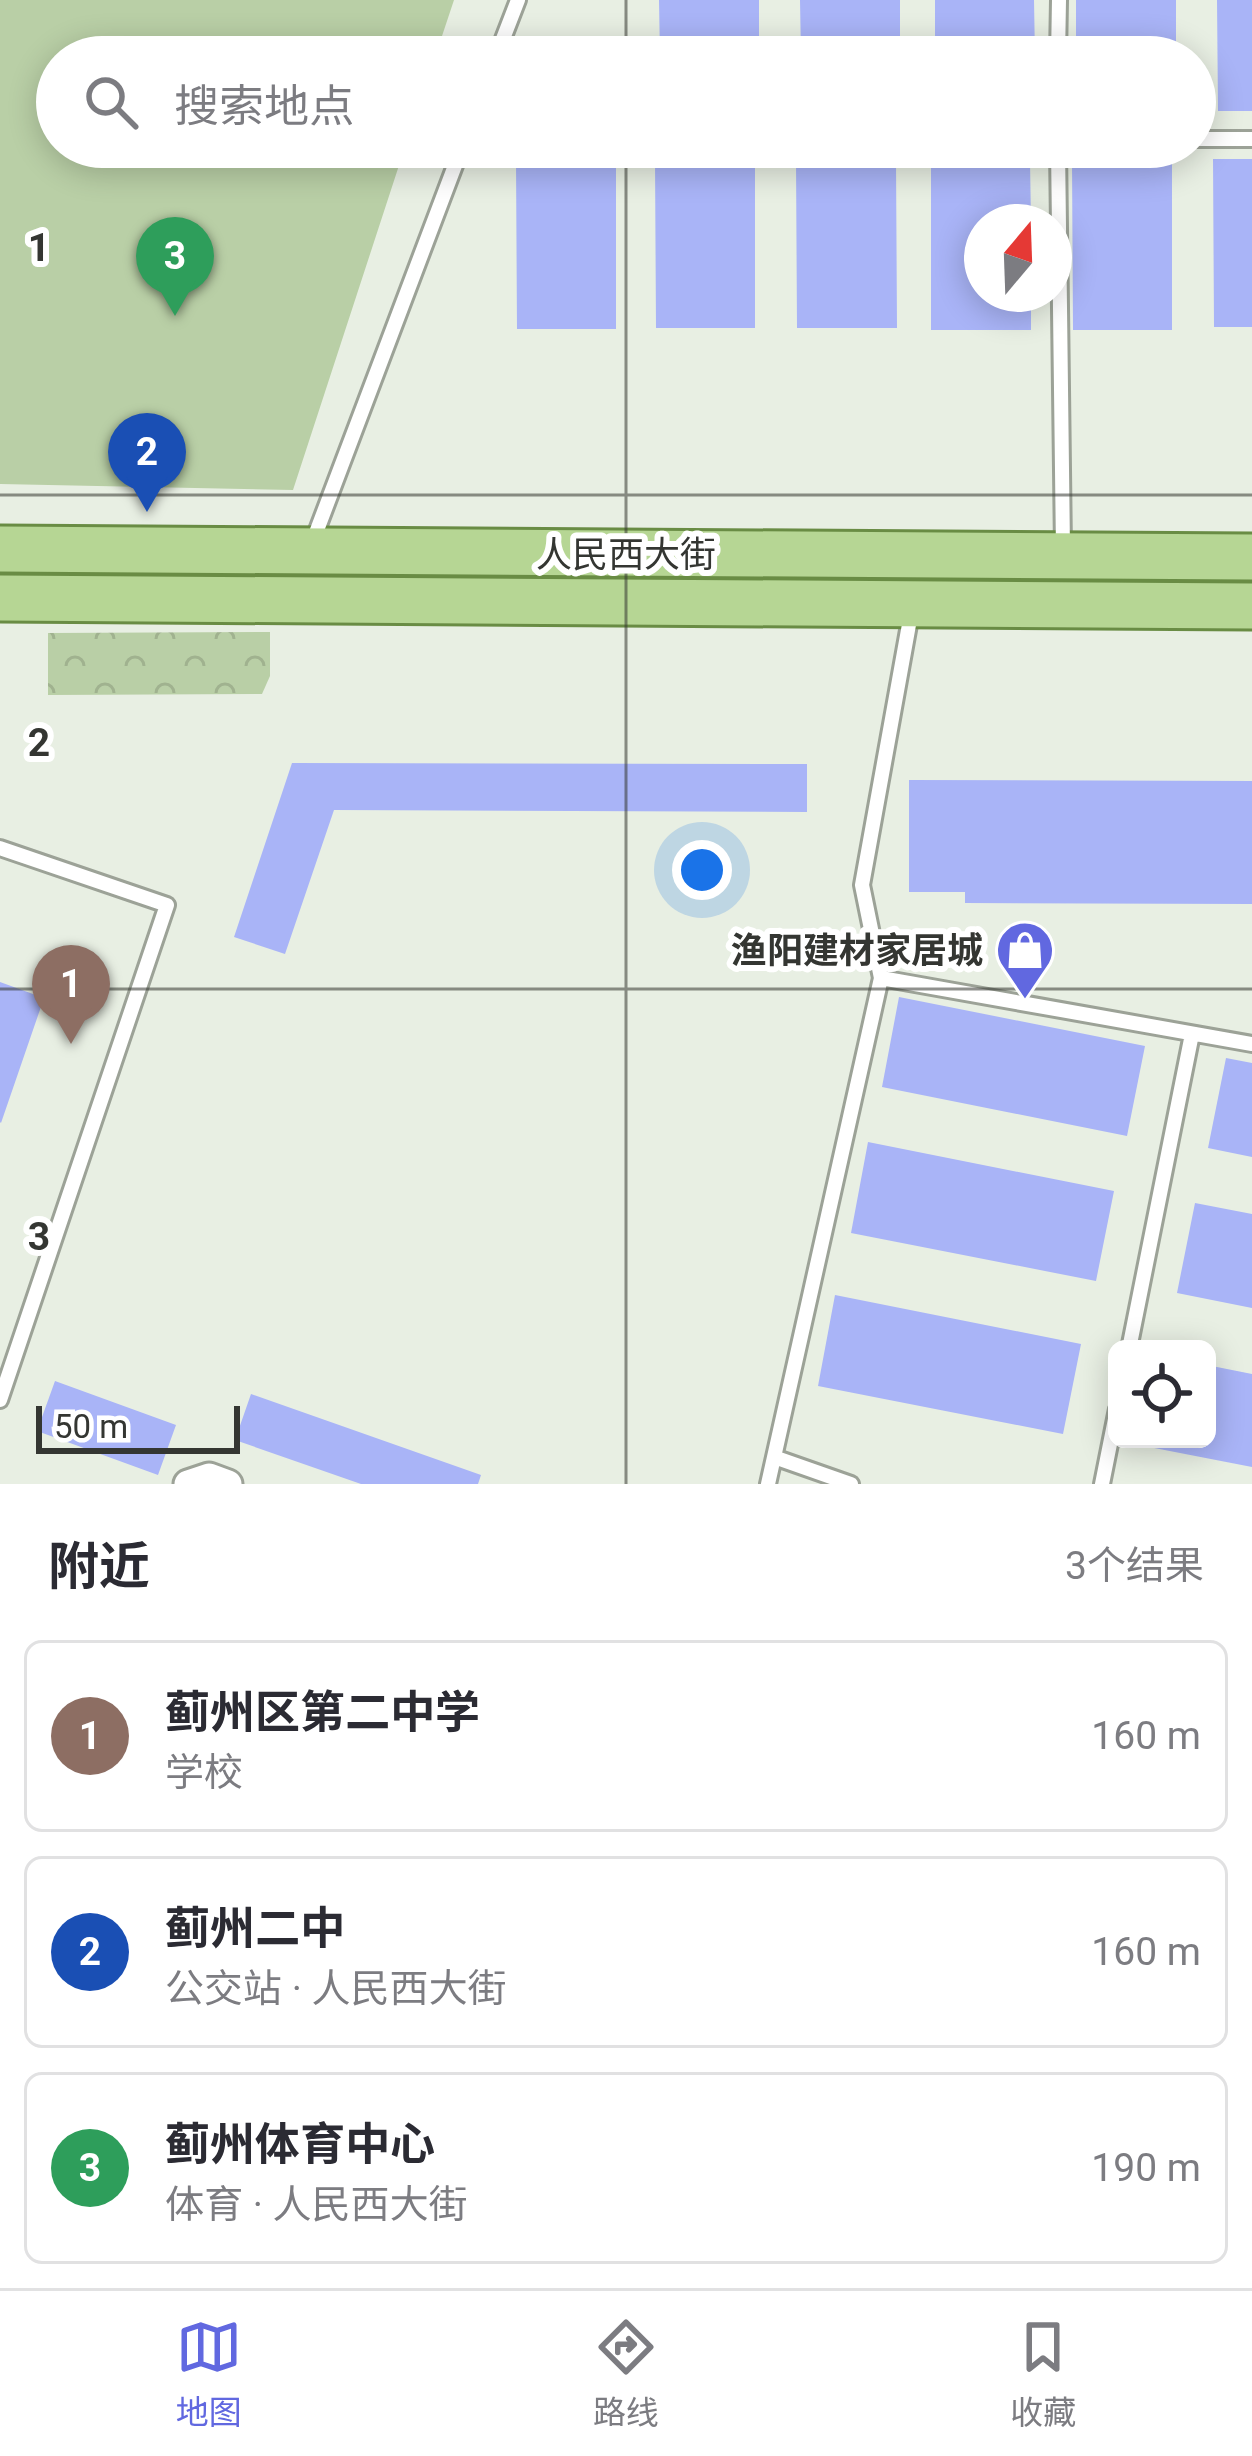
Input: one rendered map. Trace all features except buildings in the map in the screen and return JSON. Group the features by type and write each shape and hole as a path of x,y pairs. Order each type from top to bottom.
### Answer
{"main road":[{"name":"人民西大街","path":"0,549 1252,556"},
{"name":"人民西大街","path":"0,598 1252,606"}],"street":[{"path":"188,1484 209,1477 228,1484"}],"lane":[{"path":"504,36 518,0"},
{"path":"1058,36 1059,0"},
{"path":"1216,139 1252,139"},
{"path":"308,553 455,168"},
{"path":"1058,168 1063,555"},
{"path":"768,1484 881,978 862,884 913,603"},
{"path":"0,848 167,905 0,1400"},
{"path":"881,978 1252,1044"},
{"path":"1131,1340 1192,1034"},
{"path":"1102,1484 1109,1448"},
{"path":"774,1457 851,1484"}],"green space":[{"path":"0,0 454,0 442,36 36,36 36,168 398,168 293,490 0,484"},
{"path":"270,632 270,676 262,694 48,695 48,633"}],"place":[{"name":"蓟州体育中心","path":"175,316"},
{"name":"蓟州二中","path":"147,512"},
{"name":"渔阳建材家居城","path":"1025,1001"},
{"name":"蓟州区第二中学","path":"71,1044"}]}
